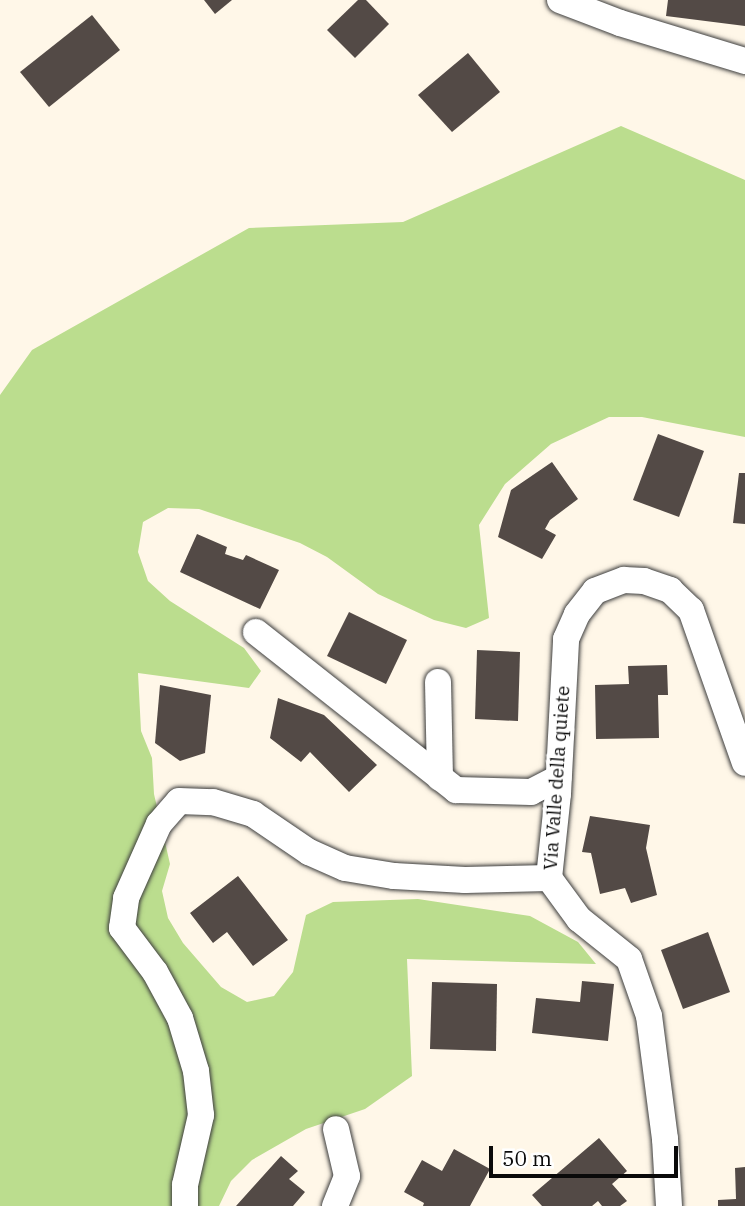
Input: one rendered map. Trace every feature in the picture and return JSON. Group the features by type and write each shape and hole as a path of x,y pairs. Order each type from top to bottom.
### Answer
{"street":[{"path":"560,0 620,23 745,61"},
{"name":"Via Valle della quiete","path":"670,1206 665,1139 649,1016 629,959 579,919 549,878 559,778 566,639 577,614 595,591 624,580 644,581 670,590 691,610 745,763"},
{"path":"256,632 456,790 531,792 559,778"},
{"path":"438,682 440,778"},
{"path":"185,1206 185,1185 201,1115 196,1072 180,1018 155,972 122,928 127,898 159,824 179,801 213,802 253,814 309,852 345,868 394,876 453,879 549,878"},
{"path":"335,1206 347,1176 336,1129"}],"green space":[{"path":"621,126 745,180 745,437 642,417 609,417 551,444 505,484 479,525 489,618 466,628 434,620 378,594 327,557 300,543 199,509 168,508 143,522 138,552 148,581 170,601 244,648 261,671 249,688 138,673 141,731 152,758 154,794 170,864 162,891 168,918 183,943 221,987 247,1002 274,996 293,972 306,915 333,902 418,899 530,916 578,942 596,964 407,959 412,1076 365,1109 306,1129 252,1160 231,1181 219,1206 0,1206 0,395 32,350 249,228 403,222"}],"building":[{"path":"204,0 232,0 215,14"},
{"path":"358,0 366,0 389,24 355,58 327,30"},
{"path":"668,0 745,0 745,26 666,16"},
{"path":"92,15 120,50 49,107 20,72"},
{"path":"468,53 500,92 452,132 418,95"},
{"path":"658,434 704,451 679,517 633,500"},
{"path":"552,462 578,499 550,520 545,529 556,535 542,559 498,537 511,490"},
{"path":"739,473 745,473 745,524 733,523"},
{"path":"197,534 227,547 225,554 243,560 246,555 279,570 260,609 180,572"},
{"path":"349,612 407,640 386,684 327,656"},
{"path":"477,650 520,652 518,721 475,719"},
{"path":"667,665 668,695 658,695 659,738 596,739 595,685 629,684 628,666"},
{"path":"160,685 211,695 205,753 180,761 155,743"},
{"path":"278,698 324,715 377,765 349,792 310,752 301,762 270,738"},
{"path":"590,816 650,825 646,848 657,895 631,903 625,888 600,894 591,853 582,852"},
{"path":"238,876 288,940 253,966 227,932 213,943 190,913"},
{"path":"708,932 730,992 683,1009 661,950"},
{"path":"582,981 614,984 608,1041 532,1033 536,998 580,1002"},
{"path":"432,982 497,984 496,1051 430,1049"},
{"path":"599,1138 627,1171 612,1184 627,1201 620,1206 602,1206 598,1201 592,1206 542,1206 532,1195"},
{"path":"454,1149 490,1169 470,1206 423,1206 424,1203 404,1192 422,1160 442,1171"},
{"path":"281,1156 298,1171 289,1179 305,1192 293,1206 236,1206"},
{"path":"745,1167 745,1206 718,1206 718,1200 736,1199 735,1168"}]}
